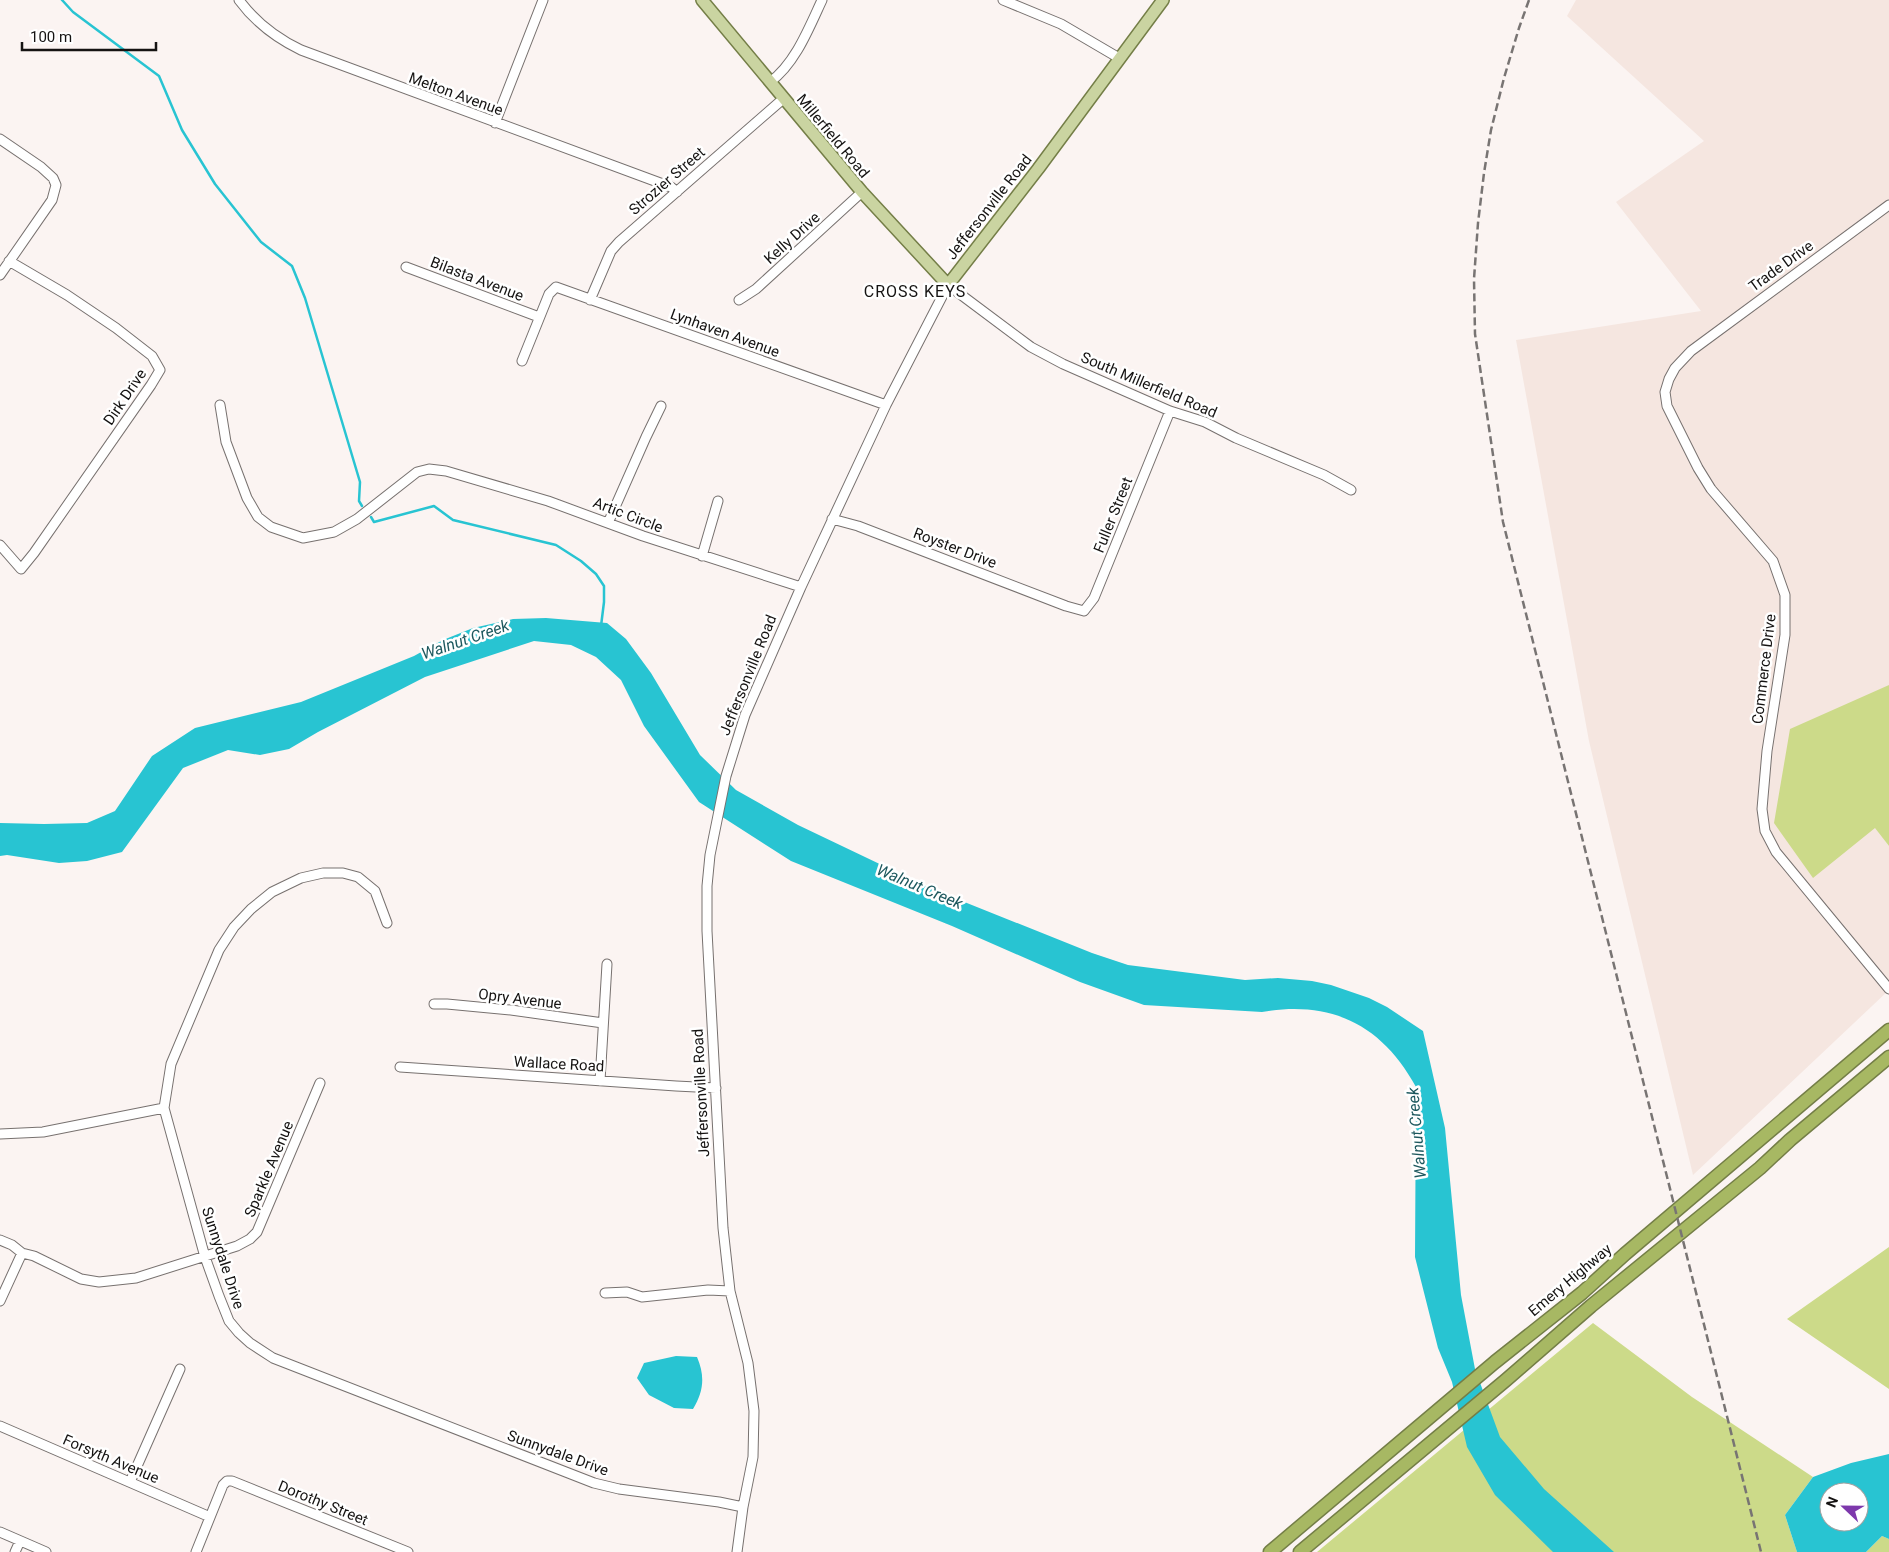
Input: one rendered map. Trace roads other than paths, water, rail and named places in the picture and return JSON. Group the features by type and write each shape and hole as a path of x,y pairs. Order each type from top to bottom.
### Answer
{"highway":[{"name":"Emery Highway","path":"1270,1552 1495,1362 1582,1293 1625,1254 1889,1030"},
{"path":"1300,1552 1506,1380 1591,1306 1760,1168 1790,1140 1889,1057"},
{"path":"1582,1293 1591,1306"}],"main road":[{"name":"Millerfield Road","path":"702,0 862,192 948,285"},
{"name":"Jeffersonville Road","path":"948,285 1163,0"}],"street":[{"name":"Melton Avenue","path":"239,0 264,28 284,42 301,50 671,187 677,192"},
{"path":"495,123 543,0"},
{"path":"770,82 779,76 789,63 822,0"},
{"path":"1003,0 1061,24 1119,58"},
{"name":"Strozier Street","path":"590,300 611,251 628,232 677,192 783,99"},
{"path":"0,139 41,167 53,178 56,185 52,200 0,275"},
{"name":"Kelly Drive","path":"739,300 756,289 862,192"},
{"name":"Trade Drive","path":"1690,351 1889,205"},
{"name":"Dirk Drive","path":"0,545 21,569 84,482 160,370 152,356 116,328 67,295 9,261"},
{"name":"Bilasta Avenue","path":"406,267 539,317"},
{"name":"Jeffersonville Road","path":"737,1552 753,1456 754,1411 748,1363 730,1291 723,1228 707,923 707,886 711,849 726,776 753,694 800,587 886,405 948,285"},
{"name":"South Millerfield Road","path":"948,285 1031,347 1064,364 1170,411 1204,422 1236,438 1324,475 1351,490"},
{"name":"Lynhaven Avenue","path":"539,317 549,294 556,287 886,405"},
{"path":"522,361 539,317"},
{"name":"Commerce Drive","path":"1690,351 1669,379 1665,392 1667,406 1707,482 1732,515 1773,561 1785,595 1785,635 1767,751 1763,799 1765,831 1776,852 1889,989"},
{"name":"Artic Circle","path":"220,405 226,442 247,498 258,517 272,527 303,538 334,532 349,524 417,472 429,469 446,471 548,500 702,556 800,587"},
{"path":"608,523 661,406"},
{"name":"Fuller Street","path":"1066,606 1084,611 1094,598 1170,411"},
{"path":"702,556 718,501"},
{"name":"Royster Drive","path":"832,519 858,526 1066,606"},
{"name":"Sunnydale Drive","path":"386,923 375,892 358,877 343,873 323,873 301,878 272,892 251,909 234,927 219,950 171,1064 164,1108 205,1257 229,1321 250,1343 273,1358 594,1483 628,1490 743,1507"},
{"path":"600,1080 607,964"},
{"name":"Opry Avenue","path":"434,1004 511,1010 603,1023"},
{"name":"Wallace Road","path":"400,1067 716,1088"},
{"name":"Sparkle Avenue","path":"0,1240 12,1245 22,1253 34,1256 81,1279 99,1282 136,1278 237,1246 250,1239 257,1232 320,1083"},
{"path":"0,1134 43,1132 164,1108"},
{"path":"0,1301 22,1253"},
{"path":"605,1294 627,1292 642,1297 708,1290 730,1291"},
{"path":"130,1482 180,1369"},
{"name":"Forsyth Avenue","path":"0,1426 210,1517"},
{"name":"Dorothy Street","path":"210,1517 224,1485 227,1481 232,1481 408,1552"},
{"path":"196,1552 210,1517"},
{"path":"0,1532 46,1552"},
{"path":"15,1552 20,1541"}],"water":[{"name":"Walnut Creek","path":"546,618 607,623 626,639 651,673 700,755 736,790 798,825 932,889 1092,953 1128,965 1245,980 1278,978 1331,985 1369,998 1387,1007 1423,1031 1445,1128 1461,1295 1475,1369 1500,1437 1544,1489 1614,1552 1553,1552 1495,1495 1467,1447 1452,1382 1438,1348 1415,1257 1416,1087 1402,1065 1387,1047 1371,1033 1333,1014 1311,1010 1287,1009 1262,1012 1144,1005 1080,982 952,926 791,861 699,802 644,726 621,680 596,657 571,645 534,641 425,677 289,749 260,755 228,750 183,768 122,852 87,861 59,863 7,855 0,856 0,823 87,823 115,811 152,756 195,728 301,702 414,656 443,640 473,628 513,619"},
{"path":"676,1356 697,1357 700,1364 701,1390 693,1409 674,1408 649,1395 637,1378 644,1363"},
{"path":"1889,1454 1889,1539 1882,1536 1866,1552 1797,1552 1785,1515 1813,1477 1851,1463"}],"waterway":[{"path":"62,0 73,12 159,76 182,130 215,184 261,242 292,266 305,298 360,482 359,501 362,506"},
{"path":"371,517 374,522 434,506 453,520 556,545 581,561 596,574 604,586 601,626"}],"railway":[{"path":"1529,0 1504,78 1491,130 1478,223 1474,279 1475,334 1503,522 1761,1552"}],"district":[{"name":"CROSS KEYS","path":"915,291"}]}
